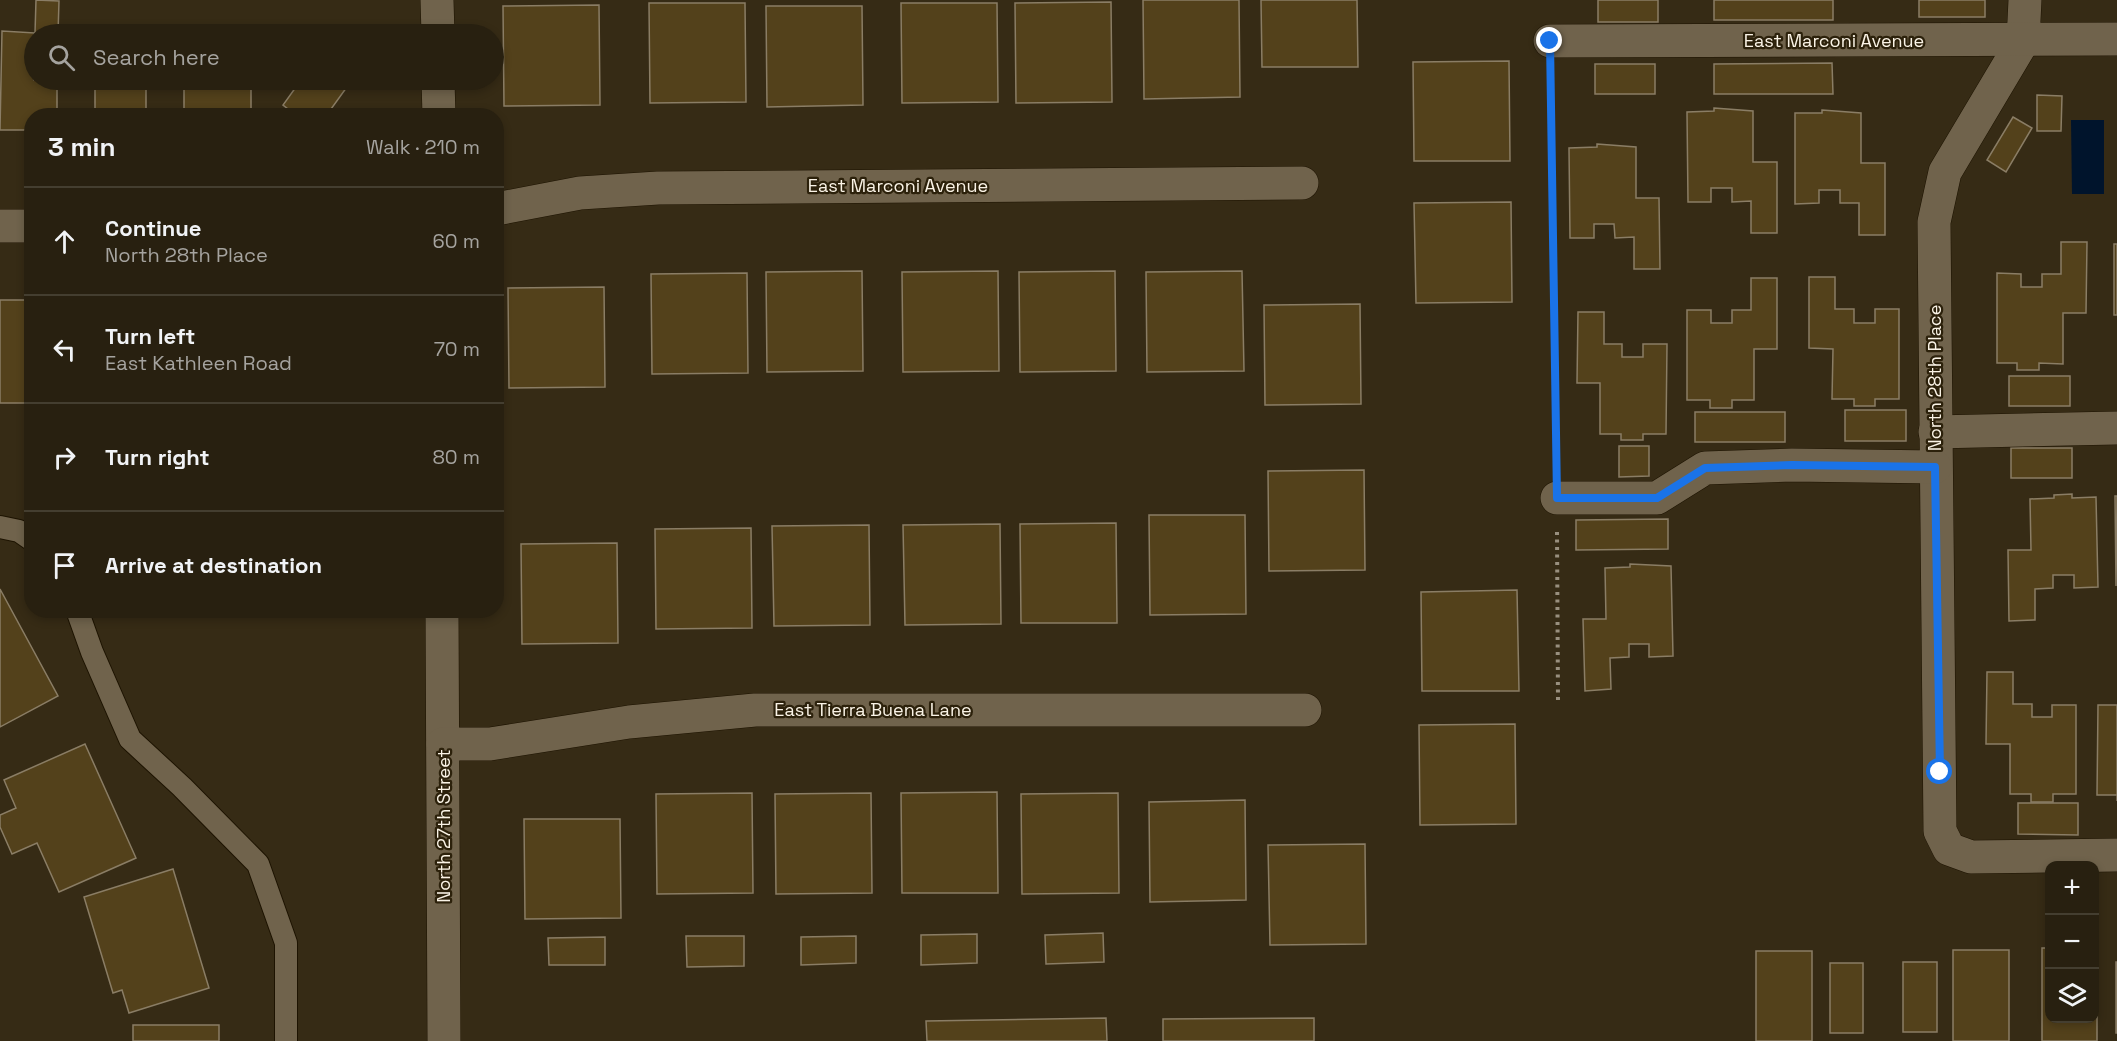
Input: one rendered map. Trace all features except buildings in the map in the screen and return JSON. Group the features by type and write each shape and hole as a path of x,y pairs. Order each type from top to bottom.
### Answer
{"street":[{"path":"437,0 438,24"},
{"name":"North 28th Place","path":"2025,0 2023,41 1945,172 1934,222 1940,831 1949,849 1971,856 2117,855"},
{"name":"East Marconi Avenue","path":"1550,41 2117,39"},
{"path":"438,90 439,108"},
{"name":"East Marconi Avenue","path":"504,207 580,193 658,188 1302,183"},
{"path":"0,226 24,226"},
{"path":"1935,432 2117,428"},
{"path":"1557,498 1657,498 1705,468 1792,465 1935,467"},
{"name":"North 27th Street","path":"442,618 444,1041"},
{"name":"East Tierra Buena Lane","path":"443,744 490,744 628,722 755,710 1305,710"}],"lane":[{"path":"0,526 24,534"},
{"path":"80,618 130,739 182,787 258,864 286,943 286,1041"}],"path":[{"path":"1550,41 1558,702"}],"water":[{"path":"2071,120 2104,120 2104,194 2072,194"}],"route":[{"path":"1550,41 1557,498 1657,498 1705,468 1792,465 1935,467 1940,772"}]}
